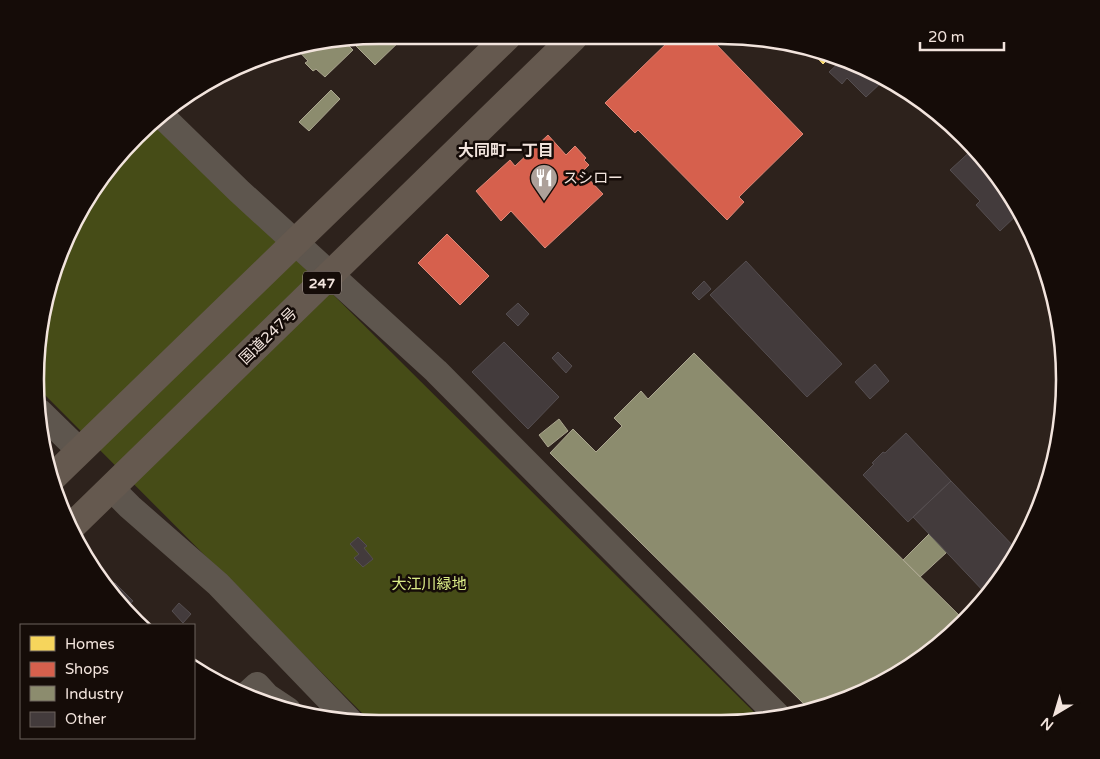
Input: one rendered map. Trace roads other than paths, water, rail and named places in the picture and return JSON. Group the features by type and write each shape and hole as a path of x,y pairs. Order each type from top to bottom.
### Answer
{"highway":[{"path":"57,473 500,44"},
{"name":"国道247号","path":"76,523 568,44"}],"street":[{"path":"166,120 295,242 436,371 773,711"},
{"path":"46,418 80,451"},
{"path":"111,488 130,508 218,584 342,713"},
{"path":"251,690 257,685 268,696"}],"place":[{"name":"スシロー","path":"544,202"}],"district":[{"name":"大同町一丁目","path":"506,151"}],"park label":[{"name":"大江川緑地","path":"429,584"}]}
